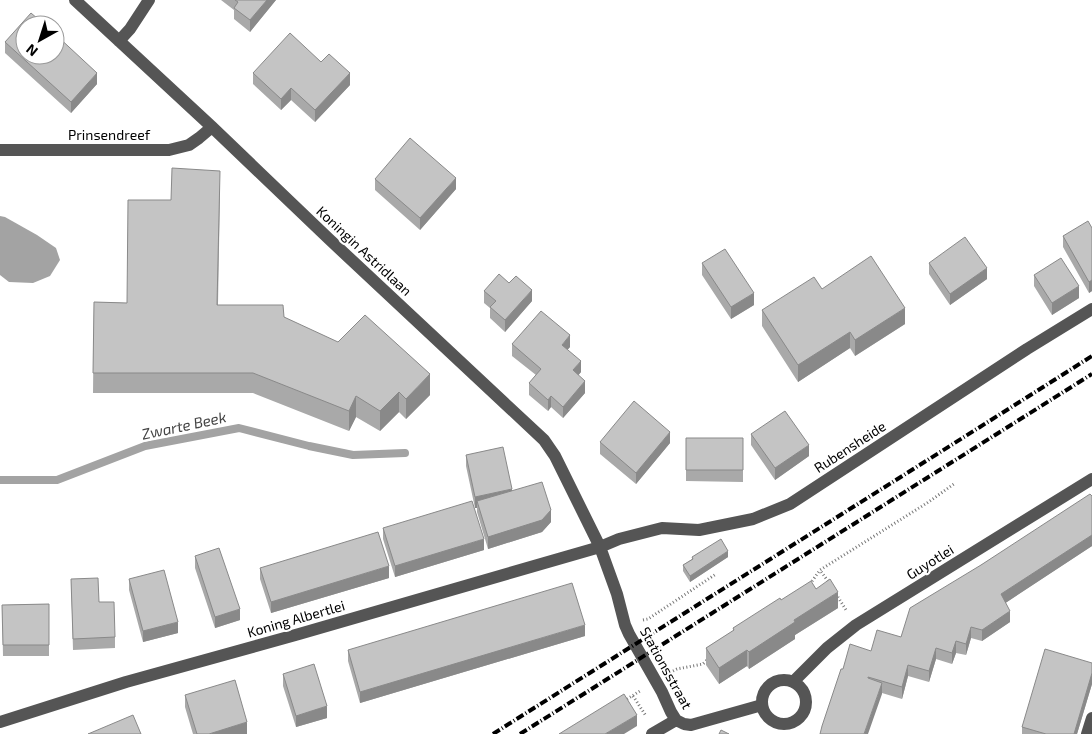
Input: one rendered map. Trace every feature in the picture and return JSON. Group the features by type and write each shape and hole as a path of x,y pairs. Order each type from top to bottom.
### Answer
{"street":[{"name":"Koningin Astridlaan","path":"75,0 544,440 555,456 600,547"},
{"path":"119,41 130,29 149,0"},
{"name":"Prinsendreef","path":"0,150 169,150 189,145 212,127"},
{"name":"Rubensheide","path":"600,547 618,539 662,528 699,530 753,520 790,504 1027,349 1092,309"},
{"name":"Guyotlei","path":"794,682 827,648 856,625 1092,479"},
{"name":"Stationsstraat","path":"600,547 617,594 625,625 676,720 691,725 762,705"},
{"name":"Koning Albertlei","path":"0,722 126,682 600,547"},
{"path":"784,679 794,682 802,687 806,696 806,706 803,715 788,729 766,716 762,705 763,696 767,687 775,681 784,679"},
{"path":"1087,734 1092,718"},
{"path":"652,734 676,720"}],"path":[{"path":"806,589 820,570 954,484"},
{"path":"820,570 830,586"},
{"path":"625,625 648,619 716,574"},
{"path":"836,594 856,625"},
{"path":"617,705 677,669 703,664 711,658"}],"shaded area":[{"path":"0,216 37,235 56,248 60,260 50,276 33,283 9,282 0,275"}],"building":[{"path":"235,0 267,0 250,20 234,8 238,2"},
{"path":"15,31 15,51 5,42"},
{"path":"290,33 321,62 329,54 350,73 315,110 291,88 281,99 253,73"},
{"path":"65,43 97,73 71,102 30,65 65,65"},
{"path":"410,138 456,178 420,218 375,179"},
{"path":"172,168 220,171 217,305 283,305 284,317 338,342 365,315 430,374 406,399 399,392 380,411 356,396 349,411 253,373 93,373 94,302 127,303 128,200 171,200"},
{"path":"1088,221 1092,228 1092,280 1089,282 1063,236"},
{"path":"965,237 987,268 950,294 929,263"},
{"path":"725,249 754,293 731,307 702,263"},
{"path":"871,256 905,308 855,340 850,332 798,365 762,310 814,277 822,289"},
{"path":"1061,258 1079,286 1052,303 1034,275"},
{"path":"499,274 509,283 516,276 532,290 505,320 490,307 496,301 484,291"},
{"path":"541,311 570,335 562,345 581,361 573,370 585,381 563,407 551,396 548,400 529,383 541,369 512,344"},
{"path":"634,401 670,432 636,473 600,442"},
{"path":"785,411 809,445 775,468 751,434"},
{"path":"686,438 743,438 743,470 686,470"},
{"path":"503,447 512,489 475,497 466,455"},
{"path":"542,482 551,510 542,520 488,537 477,501"},
{"path":"1090,494 1092,496 1092,535 1001,594 1010,611 982,630 971,627 966,644 956,641 952,653 936,648 929,671 908,665 902,687 868,677 882,683 864,734 820,734 850,644 871,651 877,630 901,637 910,608 981,565"},
{"path":"472,501 484,539 395,566 383,528"},
{"path":"378,532 389,566 271,602 260,568"},
{"path":"721,539 728,551 690,576 683,565 693,559 692,557"},
{"path":"219,548 240,609 215,617 195,556"},
{"path":"164,570 178,622 143,631 129,579"},
{"path":"98,578 99,602 114,602 115,637 73,639 71,579"},
{"path":"830,579 838,592 749,652 747,650 719,668 706,648 780,598 781,600 811,581 816,589"},
{"path":"572,583 585,625 360,692 348,650"},
{"path":"49,604 49,645 3,645 2,605"},
{"path":"1045,649 1092,663 1092,673 1074,734 1046,734 1022,727"},
{"path":"314,664 327,706 296,716 283,674"},
{"path":"235,680 247,722 209,734 197,734 185,695"},
{"path":"624,694 637,715 605,734 559,734"},
{"path":"133,715 141,734 88,734"},
{"path":"721,730 729,734 719,734"}],"waterway":[{"name":"Zwarte Beek","path":"0,480 57,480 145,446 239,428 353,455 405,453"}],"railway":[{"path":"493,734 1092,356"},
{"path":"520,734 1092,374"}]}
